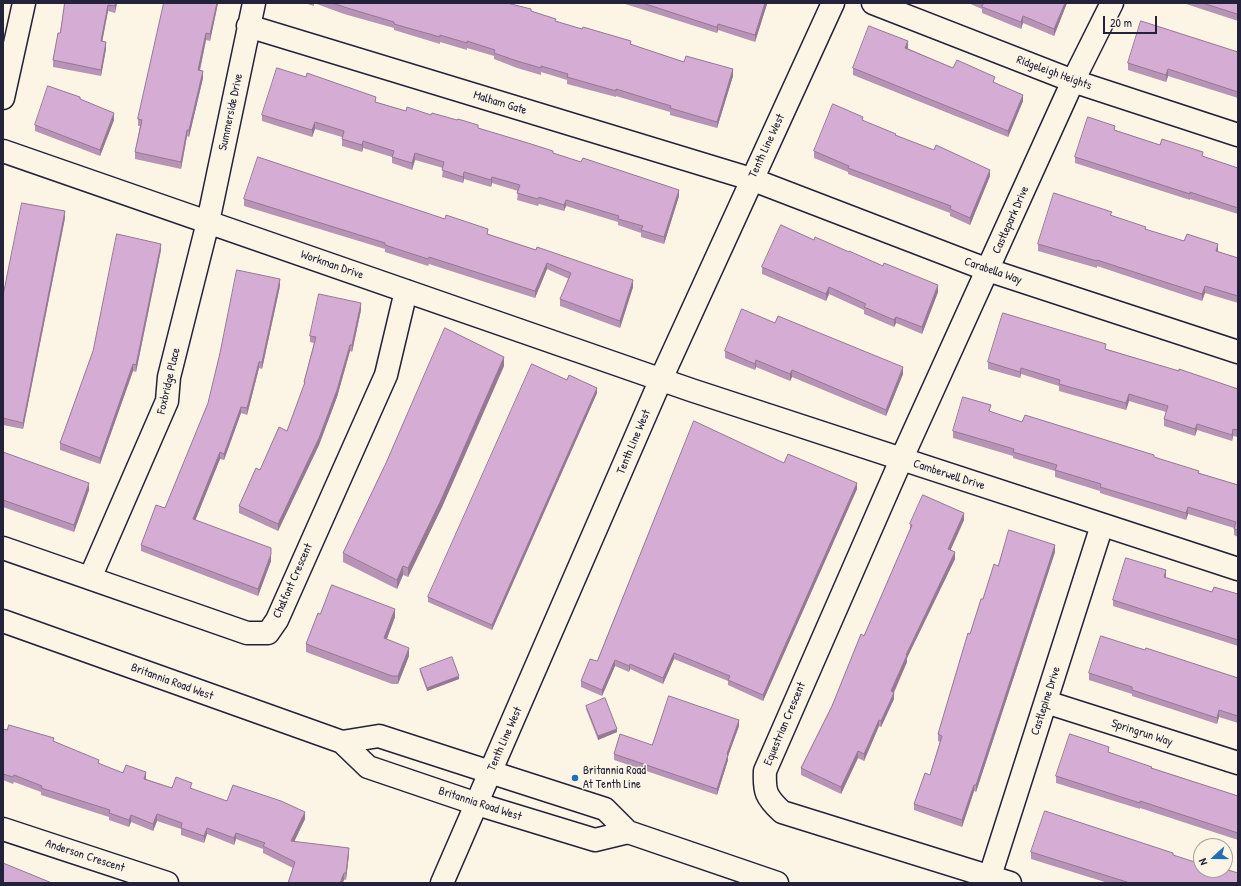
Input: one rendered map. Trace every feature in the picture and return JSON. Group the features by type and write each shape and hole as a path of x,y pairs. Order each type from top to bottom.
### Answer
{"street":[{"path":"3,98 24,3"},
{"name":"Summerside Drive","path":"208,222 254,3"},
{"name":"Tenth Line West","path":"442,883 661,379 833,3"},
{"name":"Ridgeleigh Heights","path":"873,3 1073,81 1238,135"},
{"name":"Castlepark Drive","path":"901,460 1073,81 1112,3"},
{"name":"Malham Gate","path":"248,26 751,180"},
{"name":"Workman Drive","path":"3,151 661,379"},
{"name":"Carabella Way","path":"751,180 988,270 1238,352"},
{"name":"Foxbridge Place","path":"90,578 167,401 169,377 208,222"},
{"name":"Chalfont Crescent","path":"3,548 247,634 268,633 277,620 386,375 406,291"},
{"name":"Camberwell Drive","path":"661,379 901,460 1238,569"},
{"name":"Equestrian Crescent","path":"901,460 765,770 764,788 769,800 782,812 1010,883"},
{"name":"Castlepine Drive","path":"990,876 1102,525"},
{"name":"Britannia Road West","path":"3,621 342,742 368,767 477,804 595,840 628,832"},
{"name":"Springrun Way","path":"1046,702 1238,763"},
{"name":"Britannia Road West","path":"342,742 379,736 605,809 628,832 777,883"},
{"name":"Anderson Crescent","path":"3,829 167,883"}],"building":[{"path":"65,3 115,3 115,6 108,5 101,41 106,42 101,70 53,60 58,33 60,33"},
{"path":"164,3 217,3 210,34 206,33 198,70 203,71 189,130 187,130 181,162 135,152 142,120 138,119"},
{"path":"333,3 507,3 531,9 531,11 556,19 555,21 582,29 583,27 631,41 630,44 684,62 686,56 733,69 717,122 670,108 671,106 616,89 616,91 567,77 568,74 517,61 494,53 495,50 467,41 467,43 440,35 440,37 394,24 394,22"},
{"path":"643,3 765,3 755,35 718,24 717,27"},
{"path":"984,3 1065,3 1054,29 1023,16 1021,22 982,7"},
{"path":"1203,3 1238,3 1238,14"},
{"path":"1141,21 1238,52 1238,92 1168,69 1166,75 1128,63"},
{"path":"869,26 908,41 905,48 953,68 957,60 995,77 993,82 1023,95 1008,131 853,68"},
{"path":"277,68 306,77 307,73 376,97 375,102 406,111 407,107 431,115 432,113 458,119 478,125 478,128 553,151 553,153 581,162 583,158 679,190 664,237 641,230 643,226 618,219 619,216 566,200 564,205 539,197 538,199 517,193 520,185 492,177 491,180 464,172 463,177 442,170 444,162 415,153 412,163 392,157 394,151 363,141 362,145 342,139 344,131 315,122 312,130 262,115"},
{"path":"48,86 80,97 80,99 114,113 100,150 35,125"},
{"path":"833,104 863,117 862,120 896,134 895,135 934,150 936,145 990,170 970,218 950,209 951,206 848,168 849,166 814,151"},
{"path":"1088,117 1115,126 1114,130 1160,145 1162,139 1203,152 1202,156 1238,168 1238,208 1075,157"},
{"path":"258,157 445,219 446,215 488,229 487,234 536,250 537,247 633,280 620,321 560,299 571,273 547,263 535,291 429,257 428,259 385,245 385,243 244,199"},
{"path":"1054,193 1112,212 1110,215 1146,227 1145,229 1184,241 1187,234 1218,244 1216,251 1238,258 1238,296 1205,286 1202,294 1097,260 1038,244"},
{"path":"22,203 65,211 23,423 3,418 3,296"},
{"path":"781,225 814,240 815,237 883,266 884,263 938,285 922,327 896,317 894,320 864,307 866,304 829,287 826,294 762,267"},
{"path":"117,234 161,244 136,365 133,364 100,458 60,443 93,351"},
{"path":"237,270 280,279 262,362 259,362 247,408 241,407 224,454 220,452 193,519 271,548 271,554 258,589 141,545 156,505 165,508 208,403"},
{"path":"319,294 361,303 352,345 350,345 337,390 319,438 278,524 239,506 256,468 260,470 279,427 287,431 305,382 316,337 310,336"},
{"path":"742,309 775,323 778,316 903,367 886,410 792,370 790,374 756,360 755,364 725,351"},
{"path":"1003,313 1106,344 1105,349 1179,371 1179,369 1238,389 1238,430 1233,429 1232,435 1197,424 1195,429 1164,419 1168,406 1129,394 1126,403 1059,384 1060,380 1021,368 1020,372 988,362"},
{"path":"445,328 504,357 442,498 408,568 403,566 397,580 343,553 386,463"},
{"path":"532,364 567,380 569,375 597,388 492,625 428,597"},
{"path":"963,397 991,405 989,411 1022,422 1025,415 1154,455 1154,457 1199,471 1198,473 1238,485 1238,530 1234,529 1236,522 1188,507 1186,513 1100,487 1101,484 1055,470 1057,465 1013,452 1014,449 953,431"},
{"path":"694,421 784,463 788,454 857,483 763,695 728,680 730,676 674,653 663,678 630,664 629,666 615,660 602,690 581,681 590,659 597,661"},
{"path":"3,452 89,483 74,525 3,500"},
{"path":"923,495 964,513 948,549 955,552 906,655 891,691 894,693 881,721 879,720 864,754 858,751 841,787 801,768 832,706 861,634 864,636 912,525 910,524"},
{"path":"1009,530 1055,545 976,785 974,785 962,820 914,804 925,773 930,775 942,736 938,734 968,633 970,634 994,564 998,566"},
{"path":"1126,558 1166,570 1164,577 1212,592 1214,587 1238,594 1238,640 1113,600"},
{"path":"332,585 395,609 384,638 409,648 398,676 392,676 306,644 318,613 320,614"},
{"path":"1101,636 1145,650 1146,648 1238,678 1238,716 1219,710 1217,718 1132,690 1132,687 1089,673"},
{"path":"452,657 459,676 427,688 420,669"},
{"path":"669,696 739,720 717,789 614,754 620,734 652,745"},
{"path":"605,698 617,729 598,736 586,706"},
{"path":"9,725 54,738 53,741 99,760 98,763 123,773 126,765 146,772 144,779 172,788 176,777 192,783 190,788 227,801 233,785 281,801 305,812 291,841 349,848 346,873 344,873 340,883 288,883 295,862 263,846 265,843 236,833 234,838 207,828 204,836 181,828 182,823 157,814 153,824 131,815 129,820 109,813 110,810 41,788 42,786 14,775 13,777 3,774 3,729 7,730"},
{"path":"1070,734 1109,747 1108,752 1152,767 1151,768 1238,796 1238,833 1140,801 1140,803 1056,776"},
{"path":"1045,811 1173,853 1173,855 1193,861 1193,878 1233,878 1233,871 1238,873 1238,883 1130,883 1031,852"},
{"path":"3,863 52,883 3,883"}],"place":[{"name":"Britannia Road At Tenth Line","path":"575,778"}]}
